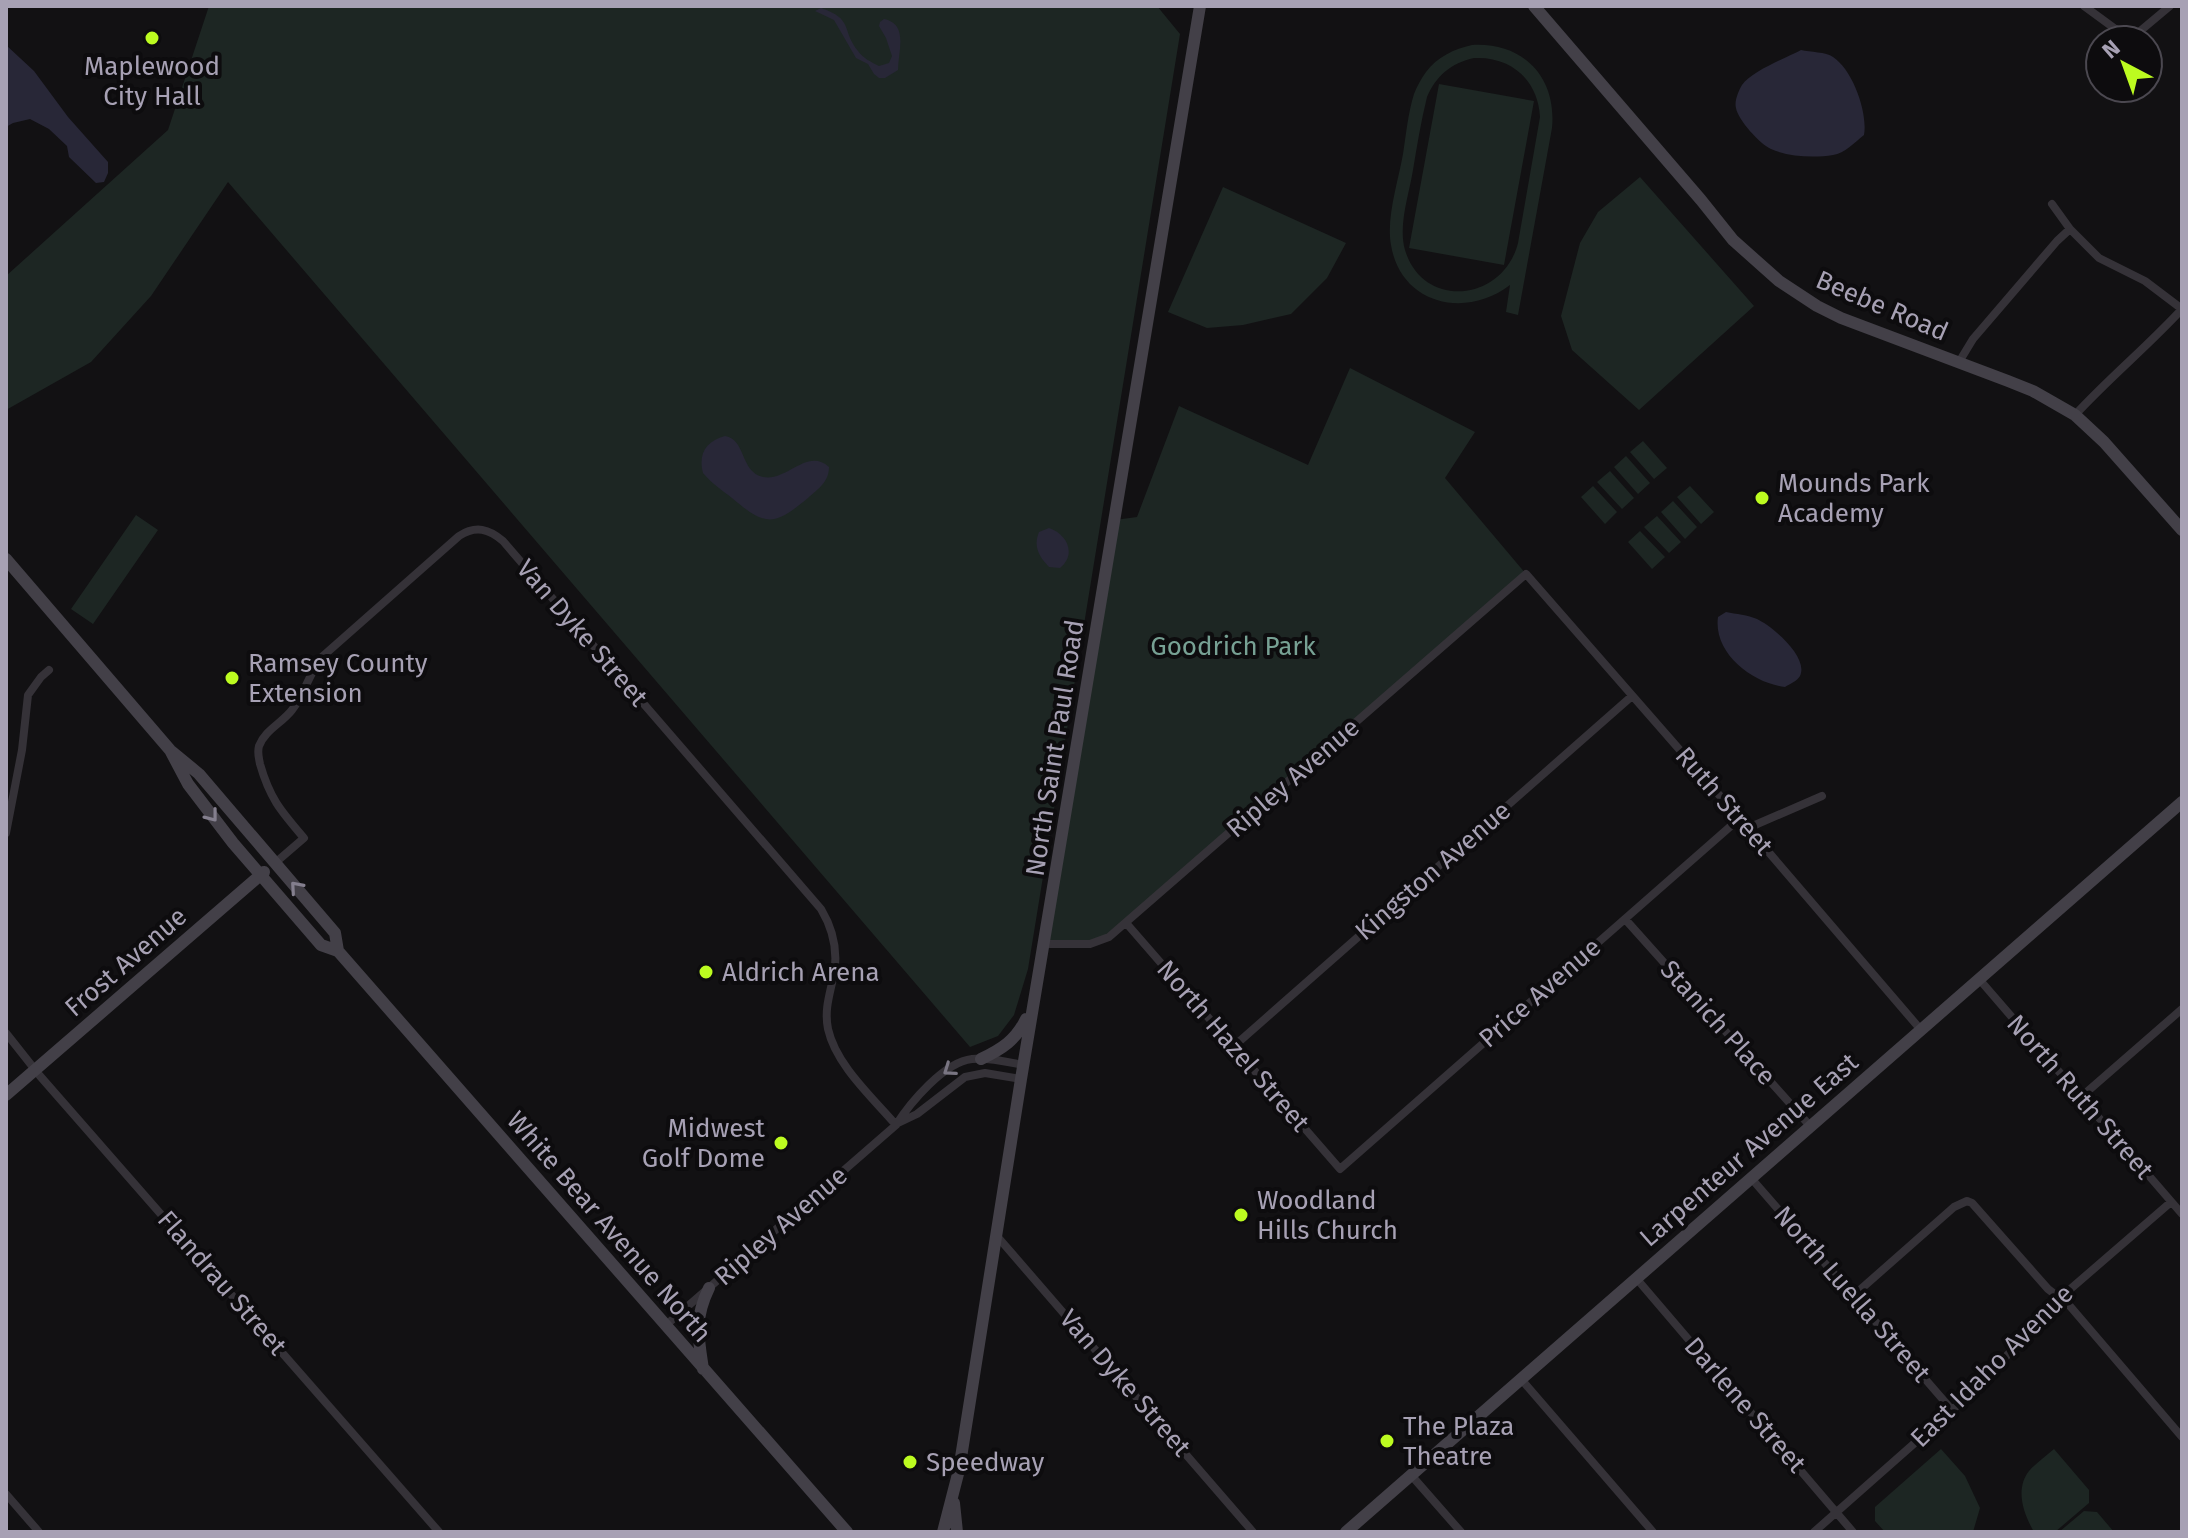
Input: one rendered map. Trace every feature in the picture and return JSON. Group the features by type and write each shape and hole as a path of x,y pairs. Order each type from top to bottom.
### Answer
{"street":[{"name":"North Saint Paul Road","path":"943,1532 953,1497 1200,6"},
{"name":"Beebe Road","path":"1534,6 1754,261 1797,294 1829,312 2033,391 2075,415 2104,442 2182,530"},
{"path":"2084,6 2114,28 2133,37 2170,6"},
{"path":"2052,204 2070,229 2099,258 2145,281 2182,309 2075,415"},
{"path":"1959,362 1973,339 2070,229"},
{"name":"Van Dyke Street","path":"275,863 304,838 277,806 266,787 258,754 261,742 293,710 323,656 459,536 473,529 490,531 503,541 821,909 835,946 826,1013 833,1045 846,1067 896,1125"},
{"name":"White Bear Avenue North","path":"6,559 170,750 199,774 335,933 338,951"},
{"name":"Ripley Avenue","path":"1044,944 1090,944 1109,937 1127,924 1526,574"},
{"name":"Ruth Street","path":"1526,574 1921,1030"},
{"path":"6,833 20,762 28,695 49,670"},
{"name":"Kingston Avenue","path":"1233,1047 1632,696"},
{"name":"White Bear Avenue North","path":"170,750 188,784 321,945 338,951 847,1532"},
{"path":"1748,828 1822,796"},
{"name":"Larpenteur Avenue East","path":"1346,1532 2182,802"},
{"name":"Price Avenue","path":"1340,1169 1740,818"},
{"name":"Frost Avenue","path":"6,1095 275,863"},
{"name":"Stanich Place","path":"1625,919 1811,1127"},
{"name":"North Hazel Street","path":"1127,924 1340,1169"},
{"name":"North Ruth Street","path":"1979,979 2181,1212"},
{"path":"981,1059 1004,1048 1020,1032 1033,1005"},
{"path":"2081,1097 2182,1009"},
{"name":"Flandrau Street","path":"6,1033 439,1532"},
{"name":"Ripley Avenue","path":"896,1125 909,1105 945,1072 965,1060 1023,1065"},
{"name":"Ripley Avenue","path":"665,1326 896,1125 917,1114 958,1081 985,1073 1021,1079"},
{"name":"North Luella Street","path":"1751,1178 1952,1410"},
{"path":"1853,1296 1954,1207 1967,1201 1977,1208 2048,1289 2069,1305 2182,1437"},
{"name":"East Idaho Avenue","path":"1814,1532 1977,1388 2060,1298 2171,1202"},
{"name":"Van Dyke Street","path":"996,1235 1253,1532"},
{"name":"Darlene Street","path":"1636,1278 1853,1532"},
{"path":"703,1369 697,1324 709,1288"},
{"path":"1521,1379 1653,1532"},
{"path":"1411,1475 1461,1532"},
{"path":"6,1494 39,1532"},
{"name":"North Saint Paul Road","path":"953,1497 957,1532"}],"green space":[{"path":"209,6 1157,6 1180,34 1028,969 1014,1015 998,1036 970,1047 228,182 151,296 91,362 6,410 6,276 168,130"},
{"path":"1490,46 1521,56 1533,66 1549,93 1552,128 1518,315 1506,312 1510,285 1493,296 1474,302 1438,300 1421,293 1397,265 1391,245 1391,212 1414,94 1435,62 1465,47","holes":["1487,58 1500,61 1520,73 1534,92 1538,104 1540,117 1518,243 1510,263 1497,277 1480,287 1463,291 1445,290 1428,283 1414,269 1403,240 1405,210 1427,97 1440,77 1458,63"]},
{"path":"1439,84 1534,101 1504,265 1409,248"},
{"path":"1640,177 1754,306 1639,410 1572,350 1561,316 1580,243 1598,212"},
{"path":"1223,187 1346,243 1327,278 1291,314 1243,325 1207,328 1168,312"},
{"name":"Goodrich Park","path":"1350,368 1475,432 1445,478 1526,574 1127,924 1090,944 1044,944 1115,520 1137,517 1179,406 1308,465"},
{"path":"1643,441 1667,468 1654,479 1630,452"},
{"path":"1626,456 1650,483 1638,494 1614,467"},
{"path":"1610,471 1634,498 1622,509 1597,482"},
{"path":"1593,486 1617,512 1605,524 1581,497"},
{"path":"1690,486 1714,512 1701,524 1677,497"},
{"path":"1673,501 1697,527 1685,539 1661,512"},
{"path":"136,515 158,530 93,624 71,609"},
{"path":"1657,516 1681,542 1669,553 1644,527"},
{"path":"1640,531 1665,557 1652,569 1628,542"},
{"path":"1941,1449 1965,1476 1980,1508 1973,1532 1885,1532 1875,1521 1875,1507"},
{"path":"2054,1449 2089,1490 2089,1503 2055,1532 2034,1532 2024,1509 2022,1485 2029,1471"},
{"path":"2084,1511 2097,1512 2114,1532 2059,1532"}],"shaded area":[{"path":"821,8 843,21 860,53 879,66 889,63 892,56 880,22 884,19 892,22 897,27 900,40 898,70 885,78 874,74 868,64 856,58 834,20 815,11"},
{"path":"6,45 34,71 68,117 108,162 104,182 96,183 69,157 67,146 49,129 30,119 6,127"},
{"path":"1801,50 1833,57 1847,72 1858,93 1864,115 1864,135 1837,154 1802,156 1771,149 1750,131 1738,113 1736,99 1747,80"},
{"path":"725,436 737,443 750,469 763,477 780,475 813,461 829,467 827,477 816,491 787,514 778,518 762,518 703,473 705,449"},
{"path":"1049,528 1061,535 1068,545 1068,557 1060,568 1049,567 1038,551 1039,532"},
{"path":"1726,612 1757,619 1780,635 1799,660 1799,678 1785,687 1760,679 1737,664 1728,654 1718,630 1718,617"}],"place":[{"name":"Maplewood City Hall","path":"152,38"},
{"name":"Mounds Park Academy","path":"1762,498"},
{"name":"Ramsey County Extension","path":"232,678"},
{"name":"Aldrich Arena","path":"706,972"},
{"name":"Midwest Golf Dome","path":"781,1143"},
{"name":"Woodland Hills Church","path":"1241,1215"},
{"name":"The Plaza Theatre","path":"1387,1441"},
{"name":"Speedway","path":"910,1462"}]}
